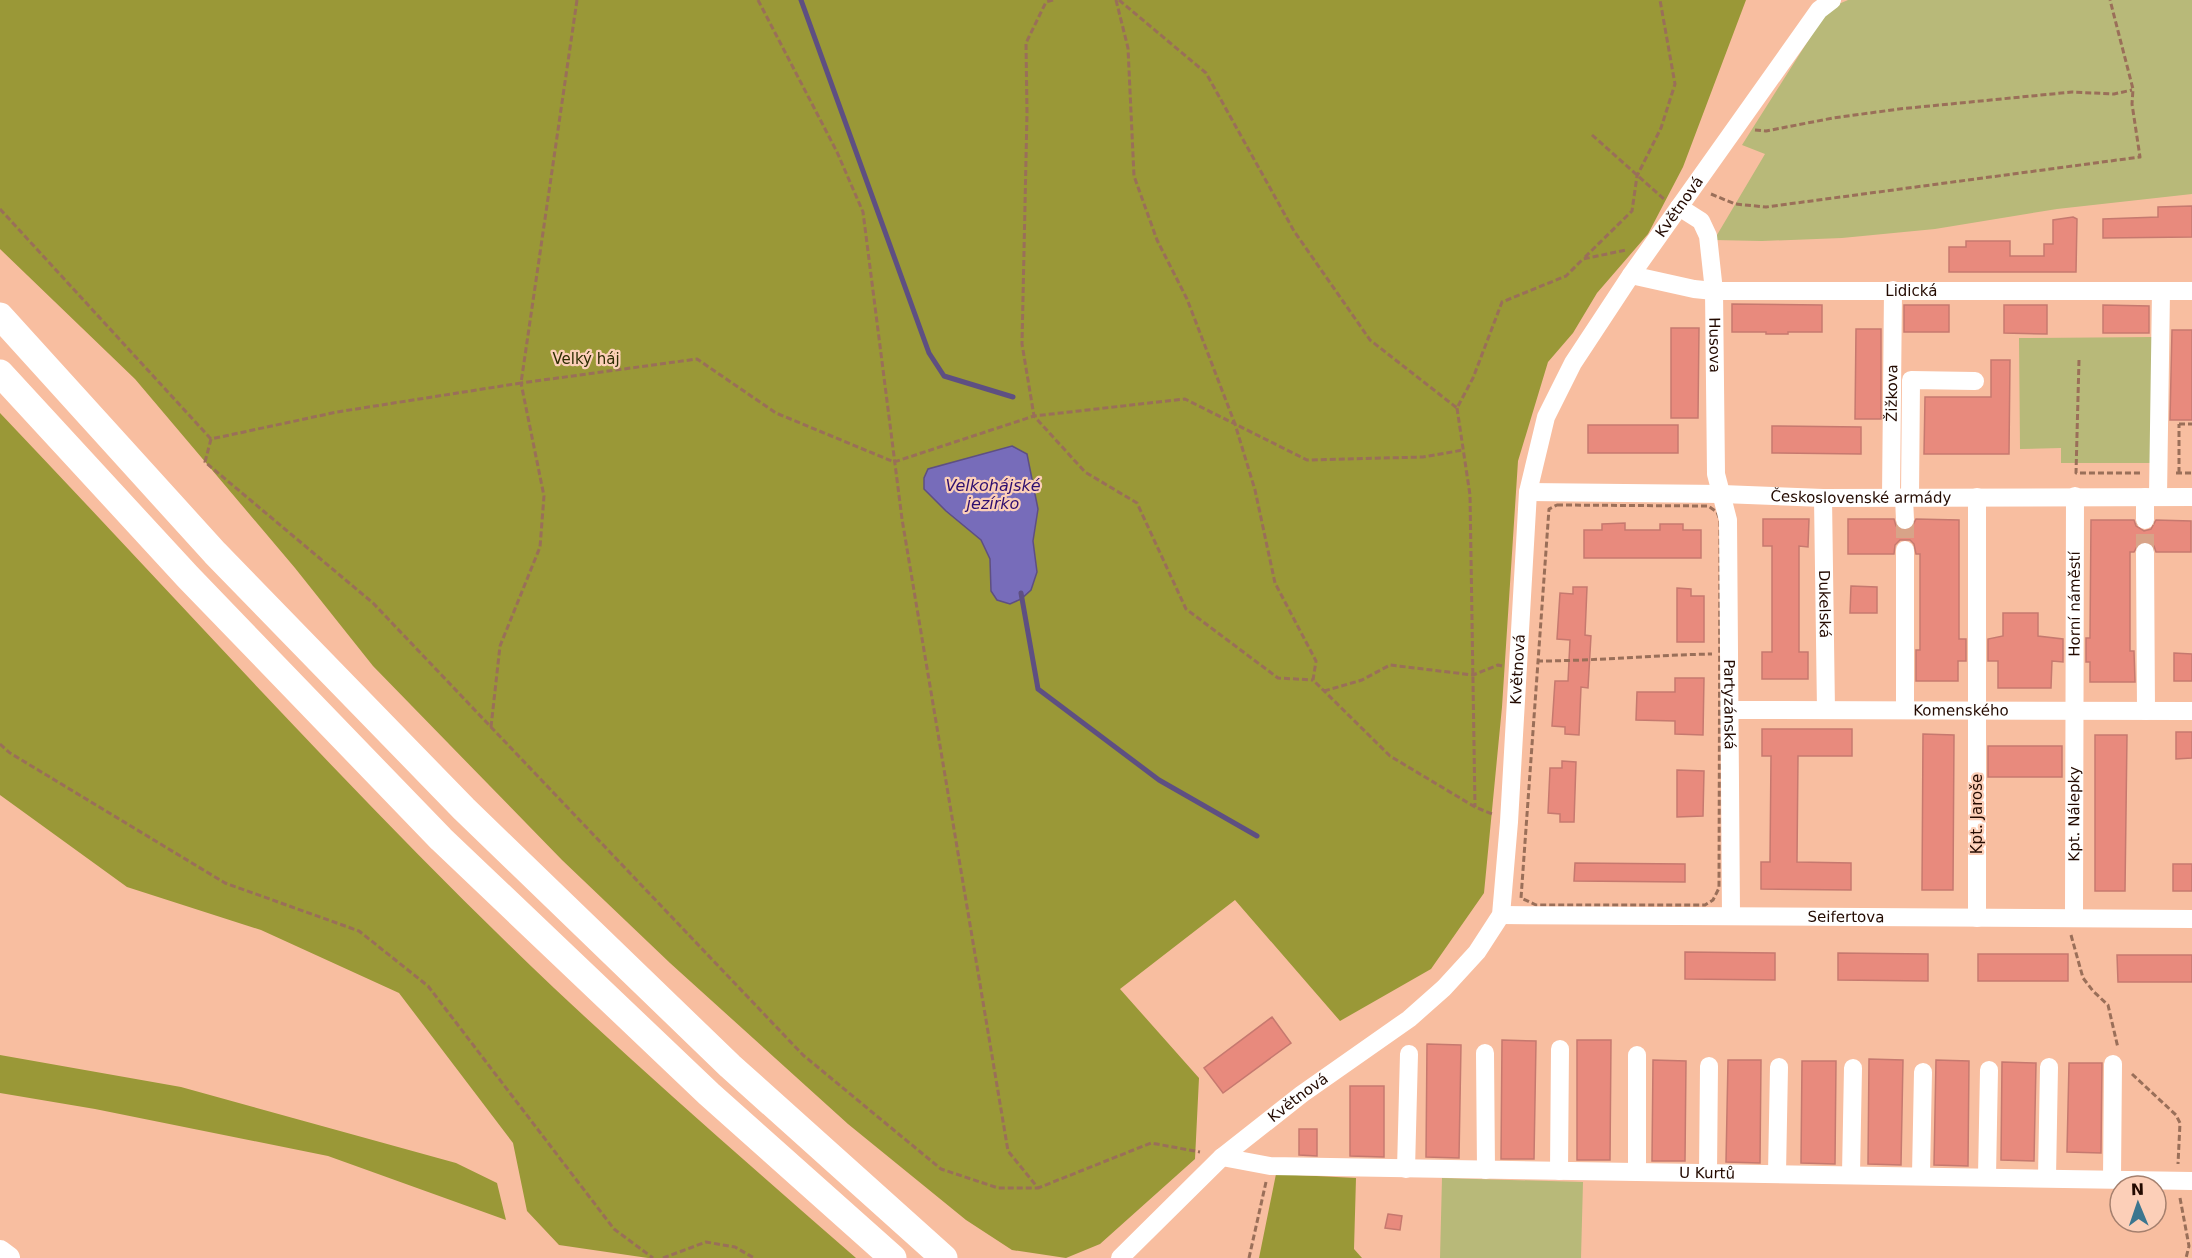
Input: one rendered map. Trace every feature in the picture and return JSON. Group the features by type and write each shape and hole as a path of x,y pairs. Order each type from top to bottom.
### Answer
{"highway":[{"path":"0,316 215,553 464,809 730,1066 944,1258"},
{"path":"0,372 188,577 441,840 708,1094 893,1258"}],"main road":[{"path":"0,1252 8,1258"}],"street":[{"name":"Květnová","path":"1120,1258 1222,1157 1302,1094 1409,1019 1444,988 1477,952 1501,915 1518,821 1518,668 1528,492 1546,417 1573,363 1631,275 1823,3"},
{"name":"Husova","path":"1678,207 1701,221 1708,236 1714,291 1716,474 1722,494"},
{"name":"Lidická","path":"1631,275 1694,289 1714,291 2192,291"},
{"name":"Žižkova","path":"1893,290 1902,497"},
{"path":"2145,520 2158,473 2161,291"},
{"name":"Žižkova","path":"1902,497 1911,380 1975,381"},
{"name":"Československé armády","path":"1528,492 1722,494 1823,498 2192,497"},
{"name":"Partyzánská","path":"1722,494 1728,520 1731,915"},
{"name":"Horní náměstí","path":"2074,712 2075,496"},
{"path":"1902,497 1905,520"},
{"path":"1976,710 1977,497"},
{"name":"Dukelská","path":"1823,498 1826,710"},
{"path":"1905,550 1905,710"},
{"path":"2145,552 2146,711"},
{"name":"Komenského","path":"1730,710 2192,711"},
{"name":"Kpt. Jaroše","path":"1976,710 1977,918"},
{"name":"Kpt. Nálepky","path":"2073,926 2074,712"},
{"name":"Seifertova","path":"1501,915 1977,918 2073,926 2192,919"},
{"path":"1559,1171 1560,1049"},
{"path":"1485,1053 1486,1170"},
{"path":"1406,1169 1409,1054"},
{"path":"1637,1055 1637,1172"},
{"path":"2112,1174 2121,1063"},
{"path":"1708,1173 1709,1066"},
{"path":"1777,1173 1779,1067"},
{"path":"2047,1178 2049,1067"},
{"path":"1851,1174 1853,1068"},
{"path":"1987,1176 1989,1070"},
{"path":"1921,1175 1923,1072"},
{"name":"U Kurtů","path":"1222,1157 1270,1166 2108,1178"},
{"name":"U Kurtů","path":"2168,1180 2184,1180"}],"path":[{"path":"491,727 500,646 540,548 544,496 521,383 576,0"},
{"path":"758,0 837,152 863,212 894,462 1008,1151 1038,1188"},
{"path":"1053,0 1046,2 1026,43 1027,124 1022,344 1034,416 1085,472 1137,503 1186,609 1278,678 1312,681 1390,756 1475,807 1518,821"},
{"path":"1118,0 1128,48 1134,176 1157,240 1188,299 1235,424 1256,490 1275,583 1316,661 1312,681"},
{"path":"1118,0 1206,73 1294,231 1370,340 1457,408"},
{"path":"1475,807 1470,495 1457,408 1473,378 1502,302 1566,276 1632,212 1637,176 1661,128 1675,84 1660,0"},
{"path":"1692,187 1735,204 1766,207 2140,157 2132,104 2133,89 2110,0"},
{"path":"1736,127 1766,131 1833,118 1899,109 2072,92 2114,94 2133,89"},
{"path":"1592,135 1660,197 1678,207"},
{"path":"0,209 211,439"},
{"path":"1583,259 1652,245"},
{"path":"211,439 337,412 697,358 776,413 894,462 1034,416 1185,399 1307,460 1423,457 1464,450"},
{"path":"2079,360 2076,473 2192,473"},
{"path":"2179,424 2179,473"},
{"path":"211,439 205,462 373,603 803,1055 941,1169 998,1188 1038,1188 1151,1143 1222,1157"},
{"path":"1557,506 1708,506 1717,512 1720,520 1720,654 1719,888 1713,900 1705,905 1536,906 1521,898 1518,821 1537,661 1549,508 1557,506"},
{"path":"1537,661 1589,661 1672,654 1720,654"},
{"path":"1324,692 1362,680 1390,665 1473,675 1498,665 1518,668"},
{"path":"0,744 10,753 225,883 359,932 428,986 614,1229 653,1258"},
{"path":"2073,926 2083,978 2093,992 2108,1005 2121,1063 2176,1115 2180,1124 2189,1246 2186,1258"},
{"path":"1249,1258 1270,1166"},
{"path":"663,1258 706,1242 735,1247 754,1258"}],"green space":[{"name":"Velký háj","path":"0,0 1746,0 1683,167 1648,234 1597,293 1573,333 1548,362 1518,461 1502,707 1484,893 1431,969 1340,1021 1235,900 1120,989 1199,1078 1195,1159 1100,1244 1066,1258 1012,1250 966,1220 848,1124 670,963 562,860 373,666 295,568 135,379 0,249","holes":["1038,509 1033,541 1037,572 991,591 990,559 981,540"]},
{"path":"1848,0 2192,0 2192,194 2057,209 1935,229 1842,238 1714,240 1765,154 1742,145 1820,22 1834,6"},
{"path":"2154,337 2155,463 2061,463 2061,448 2020,449 2019,338"},
{"path":"0,413 342,777 482,919 628,1056 856,1258 648,1258 559,1245 527,1211 513,1143 399,993 261,930 127,887 0,795"},
{"path":"0,1055 181,1087 456,1163 497,1183 506,1220 328,1156 95,1109 0,1093"},
{"path":"1276,1174 1356,1178 1354,1249 1362,1258 1259,1258"},
{"path":"1442,1178 1583,1182 1581,1258 1440,1258"}],"water":[{"name":"Velkohájské jezírko","path":"1012,446 1027,454 1038,509 1033,541 1037,572 1031,590 1021,599 1010,604 997,600 991,591 990,559 981,540 924,489 924,478 928,469"}],"building":[{"path":"2192,206 2192,237 2103,238 2103,219 2158,217 2158,207"},
{"path":"2073,217 2077,219 2076,272 1949,272 1949,247 1966,247 1966,241 2010,241 2010,256 2044,256 2044,244 2053,244 2053,220"},
{"path":"1732,304 1822,305 1822,332 1766,334 1766,332 1732,332"},
{"path":"1904,305 1949,305 1949,332 1904,332"},
{"path":"2004,305 2047,305 2047,334 2004,333"},
{"path":"2103,305 2149,306 2149,333 2103,333"},
{"path":"1671,328 1699,328 1698,418 1671,418"},
{"path":"1856,329 1881,329 1881,419 1855,419"},
{"path":"2172,330 2192,330 2192,420 2170,420"},
{"path":"1991,360 2010,360 2009,454 1924,454 1925,397 1991,397"},
{"path":"1588,425 1678,425 1678,453 1588,453"},
{"path":"1772,426 1861,427 1861,454 1772,453"},
{"path":"1763,519 1809,519 1808,547 1799,546 1799,652 1808,652 1808,679 1762,679 1762,652 1772,652 1772,546 1763,546"},
{"path":"1848,519 1894,519 1896,526 1905,531 1911,529 1916,519 1959,520 1959,639 1966,639 1966,661 1958,661 1958,681 1916,681 1916,650 1920,650 1920,554 1916,554 1914,544 1910,540 1900,540 1895,545 1894,554 1848,554"},
{"path":"2091,520 2134,520 2136,526 2144,531 2151,529 2156,520 2191,521 2191,552 2156,552 2154,546 2146,541 2139,543 2134,552 2130,552 2130,651 2134,651 2135,682 2090,682 2090,662 2086,662 2086,638 2090,638"},
{"path":"1625,523 1625,530 1660,530 1660,524 1683,524 1683,530 1701,530 1701,558 1584,558 1584,530 1602,530 1602,524"},
{"path":"1851,586 1877,587 1877,613 1850,613"},
{"path":"1573,587 1587,587 1585,635 1591,636 1588,688 1581,687 1579,735 1565,734 1565,727 1552,726 1555,681 1568,681 1570,640 1557,639 1560,593 1573,594"},
{"path":"1677,588 1691,589 1691,596 1704,596 1704,642 1677,642"},
{"path":"2003,613 2038,613 2038,636 2063,639 2063,662 2052,661 2051,688 1998,688 1998,661 1988,661 1988,639 2003,636"},
{"path":"2174,653 2192,654 2192,681 2174,681"},
{"path":"1675,678 1704,678 1703,735 1675,734 1675,721 1636,720 1637,692 1675,692"},
{"path":"1762,729 1852,729 1852,756 1798,756 1797,862 1851,863 1851,890 1761,889 1761,862 1770,862 1771,756 1762,756"},
{"path":"2176,732 2192,732 2192,758 2176,759"},
{"path":"1923,734 1954,735 1953,890 1922,890"},
{"path":"2095,735 2127,735 2125,891 2095,891"},
{"path":"1988,746 2062,746 2062,777 1988,777"},
{"path":"1562,761 1576,762 1574,822 1560,822 1560,814 1548,813 1550,768 1562,768"},
{"path":"1677,770 1704,771 1703,816 1677,817"},
{"path":"1575,863 1685,864 1685,882 1574,881"},
{"path":"2173,864 2192,864 2192,891 2173,891"},
{"path":"1685,952 1775,953 1775,980 1685,979"},
{"path":"1838,953 1928,954 1928,981 1838,980"},
{"path":"1978,954 2068,954 2068,981 1978,981"},
{"path":"2117,955 2192,955 2192,982 2118,982"},
{"path":"1272,1017 1291,1043 1223,1093 1204,1068"},
{"path":"1502,1040 1536,1041 1534,1159 1501,1159"},
{"path":"1577,1040 1611,1040 1610,1160 1577,1160"},
{"path":"1427,1044 1461,1045 1459,1158 1426,1157"},
{"path":"1869,1059 1903,1060 1901,1165 1868,1164"},
{"path":"1653,1060 1686,1061 1685,1161 1652,1161"},
{"path":"1728,1060 1761,1060 1760,1163 1726,1162"},
{"path":"1936,1060 1969,1061 1968,1166 1934,1165"},
{"path":"1802,1061 1836,1061 1835,1164 1801,1163"},
{"path":"2002,1062 2036,1063 2034,1161 2001,1160"},
{"path":"2069,1063 2102,1063 2101,1153 2067,1152"},
{"path":"1350,1086 1384,1086 1384,1157 1350,1156"},
{"path":"1299,1129 1317,1129 1317,1156 1299,1155"},
{"path":"1388,1214 1402,1216 1400,1230 1385,1228"}],"waterway":[{"path":"801,0 929,353 944,376 1013,397"},
{"path":"1021,593 1038,689 1159,780 1257,836"}],"tunnel":[{"path":"1905,520 1905,550"},
{"path":"2145,520 2145,552"}]}
